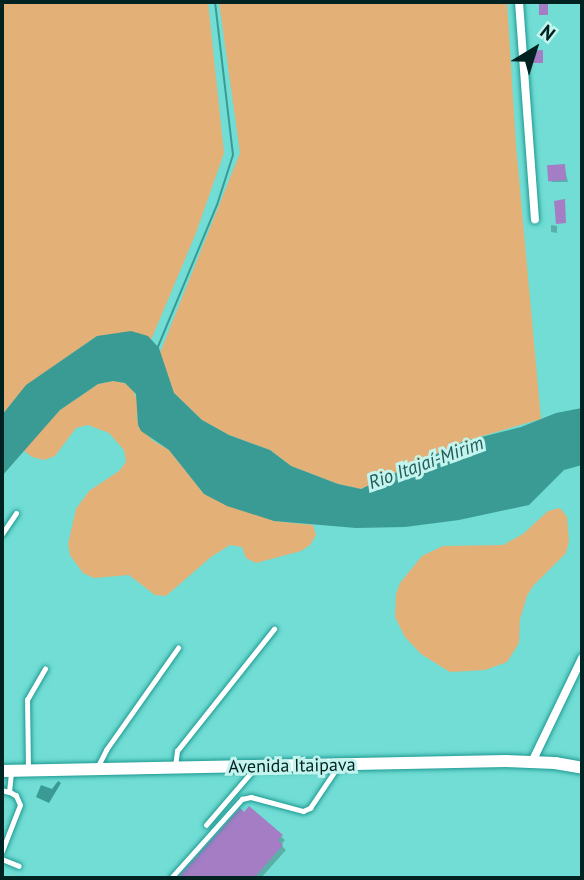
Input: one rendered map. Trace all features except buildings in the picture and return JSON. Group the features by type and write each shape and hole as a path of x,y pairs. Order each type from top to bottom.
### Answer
{"street":[{"path":"519,2 536,219"},
{"path":"532,762 582,658"},
{"name":"Avenida Itaipava","path":"6,771 532,762 582,768"}],"lane":[{"path":"2,534 16,513"},
{"path":"175,768 177,751 274,629"},
{"path":"96,769 106,750 178,648"},
{"path":"28,770 27,700 45,669"},
{"path":"171,878 242,799 251,796 303,811 310,808 339,765"},
{"path":"206,825 256,766"},
{"path":"6,771 9,792"},
{"path":"2,790 20,800 2,851"},
{"path":"2,859 19,866"}],"shaded area":[{"path":"2,2 208,2 224,153 196,233 151,340 148,336 97,336 27,385 2,415"},
{"path":"219,2 507,2 516,145 541,419 462,442 361,489 338,484 291,466 270,450 229,435 202,420 174,393 160,353 240,153"},
{"path":"113,381 125,383 133,390 137,400 137,419 152,440 169,450 204,494 274,521 313,525 316,535 310,545 301,551 256,563 246,558 242,547 230,545 211,557 166,596 155,595 129,575 94,578 83,573 70,555 68,544 76,509 89,491 119,471 126,462 124,450 109,433 88,425 76,428 55,456 44,460 32,457 23,450 60,410 98,384"},
{"path":"560,508 567,517 569,541 566,553 533,586 527,596 520,619 519,643 507,662 485,670 450,672 421,654 405,637 395,617 396,594 400,583 422,556 443,546 503,545 523,534 548,511"}],"water":[{"name":"Rio Itajaí-Mirim","path":"131,331 148,336 159,348 174,393 202,420 229,435 270,450 291,466 338,484 361,489 462,442 521,427 556,413 582,408 582,465 564,470 529,505 459,520 405,527 356,528 274,521 227,506 204,494 169,450 141,431 138,425 136,394 125,383 113,381 98,384 60,410 2,476 2,415 26,385 97,336"},
{"path":"58,781 61,783 49,803 36,797 41,785 52,789"}],"waterway":[{"path":"157,349 217,205 233,155 215,2"}]}
